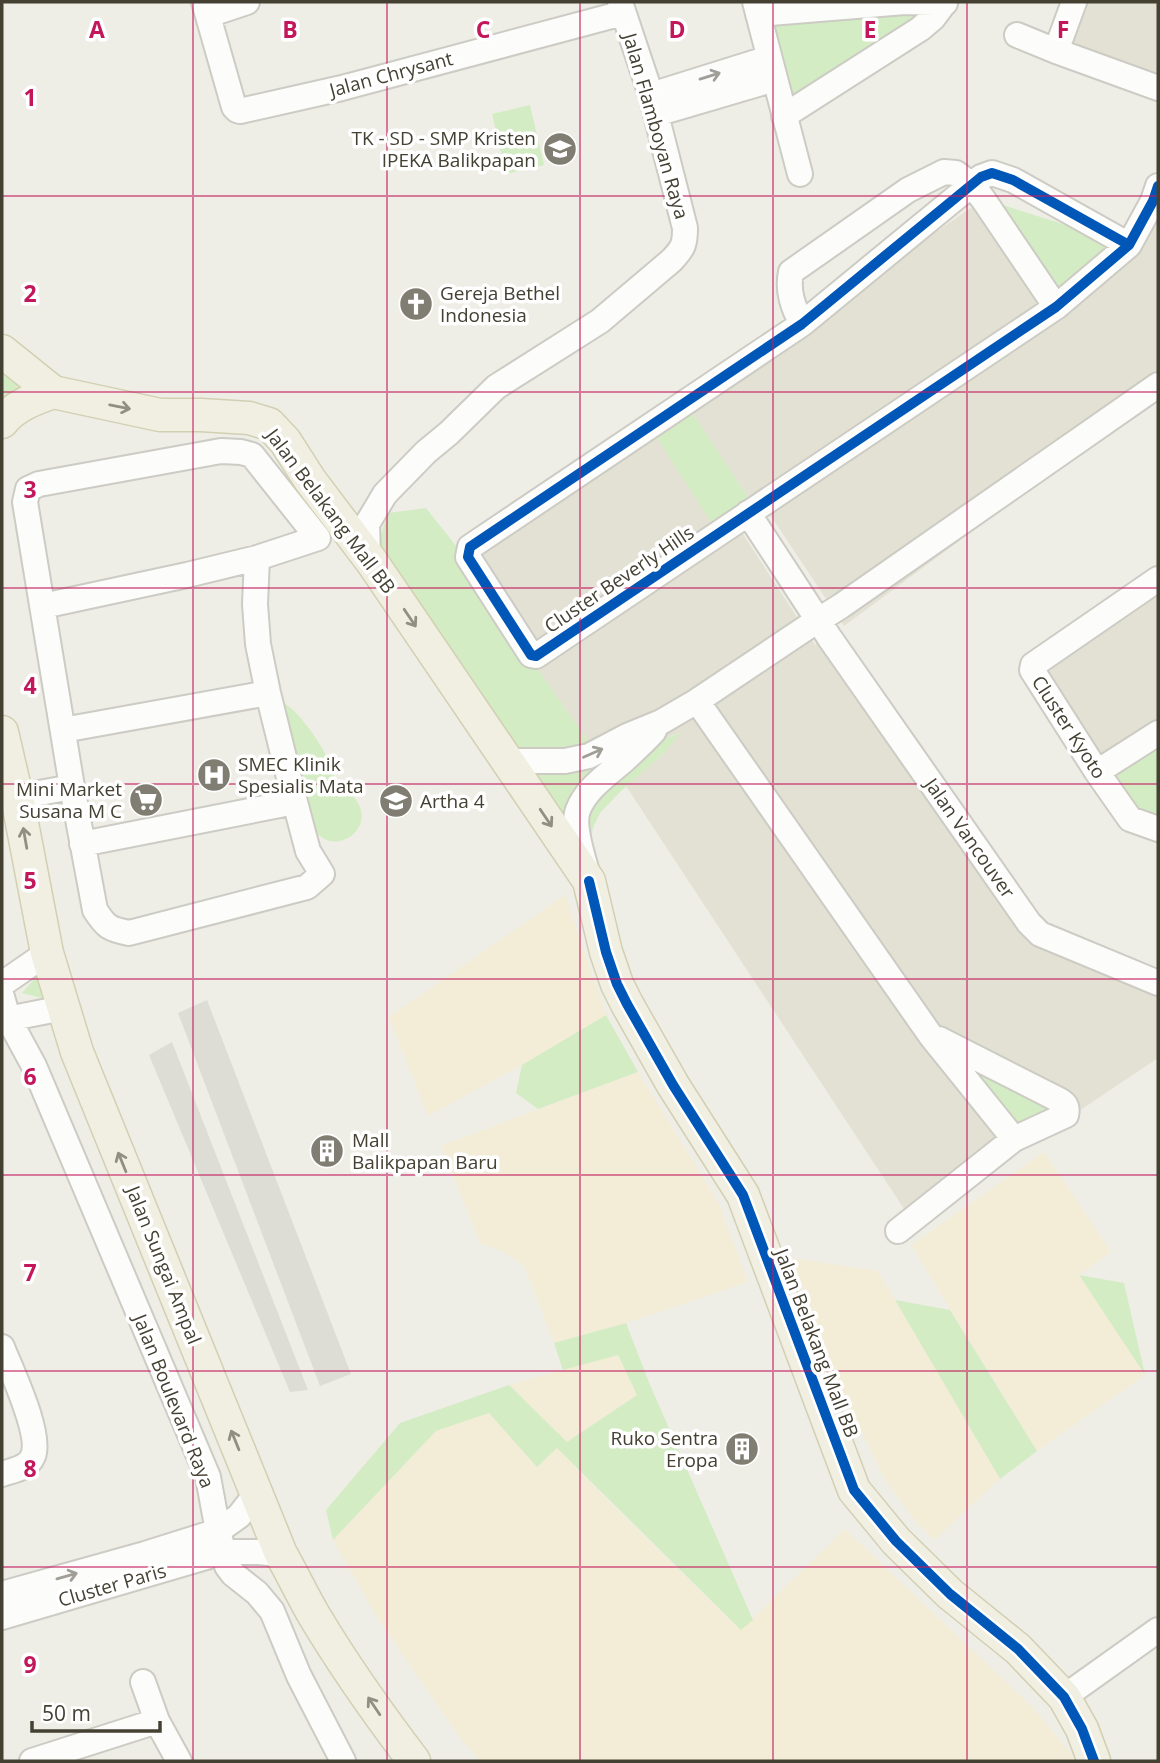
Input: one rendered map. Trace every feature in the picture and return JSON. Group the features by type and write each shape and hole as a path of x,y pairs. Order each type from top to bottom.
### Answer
{"main road":[{"name":"Jalan Belakang Mall BB","path":"2,351 53,392 160,415 249,418 269,424 285,441 310,480 352,520 368,556 589,881 617,984 673,1085 743,1195 854,1490 896,1541 950,1594 1018,1649 1064,1697 1082,1728 1094,1761"},
{"path":"2,422 9,413 53,392"},
{"name":"Jalan Sungai Ampal","path":"2,732 47,953 82,1064 281,1554 338,1653 414,1761"}],"street":[{"path":"206,8 247,2"},
{"path":"800,174 757,8 945,2"},
{"path":"785,117 920,29 945,2"},
{"path":"1056,51 1074,2"},
{"name":"Jalan Chrysant","path":"206,8 234,107 240,111 342,88 622,8"},
{"name":"Jalan Flamboyan Raya","path":"352,520 385,494 496,387 600,321 682,250 685,228 654,104 622,8"},
{"path":"1017,35 1158,88"},
{"path":"654,104 772,69"},
{"path":"802,324 790,293 791,272 908,190 944,173 956,173 972,185 1056,307"},
{"path":"972,185 981,177 992,173 1013,180 1129,244 1153,201 1158,186"},
{"name":"Cluster Beverly Hills","path":"972,185 802,324 470,547 468,557 531,655 536,656 1056,307 1129,244"},
{"path":"508,761 565,761 589,756 661,722 823,629 841,606 1158,385"},
{"path":"43,606 257,558 318,538 251,455 241,452 221,451 38,484 28,489 25,502 95,910 111,929 129,933 307,887 322,874 308,851 268,693 258,644 255,604 257,558"},
{"path":"748,513 823,629"},
{"name":"Cluster Kyoto","path":"1158,579 1031,667 1130,819 1158,829"},
{"name":"Jalan Vancouver","path":"823,629 1035,929 1040,934 1158,983"},
{"path":"63,730 268,693"},
{"path":"697,701 931,1036 1014,1139"},
{"path":"589,881 577,833 577,811 601,779 623,761 661,722"},
{"path":"1097,772 1158,733"},
{"path":"17,797 72,787"},
{"path":"82,844 295,802"},
{"path":"2,984 47,953"},
{"path":"4,1011 63,1008"},
{"name":"Jalan Boulevard Raya","path":"4,1011 33,1066 208,1477 215,1539 227,1566 257,1593 272,1611 299,1676 343,1761"},
{"path":"898,1231 1014,1139 1065,1116 1067,1111 1065,1103 931,1036"},
{"path":"2,1347 33,1426 36,1445 33,1457 23,1467 2,1474"},
{"path":"257,1493 239,1516 215,1539 238,1551 281,1554"},
{"name":"Cluster Paris","path":"2,1617 215,1539"},
{"name":"Cluster Paris","path":"2,1594 149,1563"},
{"path":"1064,1697 1158,1630"},
{"path":"143,1682 157,1721 179,1761"},
{"path":"36,1761 157,1721"}],"shaded area":[{"path":"1074,2 1158,2 1158,88 1056,51"},
{"path":"1158,186 1158,394 844,626 763,504 755,508 686,403 984,199 1055,306 1129,245"},
{"path":"650,427 718,532 735,522 815,645 829,637 1037,941 1158,985 1158,1058 1073,1115 932,1037 1014,1155 912,1221 626,786 662,755 680,733 605,766 464,556"},
{"path":"1158,583 1158,733 1097,772 1033,670"},
{"path":"565,895 606,1015 428,1116 389,1017"},
{"path":"207,1000 351,1374 320,1386 178,1013"},
{"path":"172,1042 308,1390 290,1392 149,1055"},
{"path":"638,1072 719,1204 748,1282 626,1323 554,1343 524,1266 502,1251 480,1243 441,1146"},
{"path":"1044,1152 1111,1252 1079,1275 1145,1375 1037,1451 911,1245"},
{"path":"791,1258 878,1271 1000,1479 934,1540 916,1522 884,1478 841,1389"},
{"path":"618,1354 637,1395 567,1442 509,1385"},
{"path":"489,1413 537,1467 557,1448 741,1630 845,1529 1033,1708 1075,1761 481,1761 461,1739 380,1622 333,1540 436,1431"}],"green space":[{"path":"927,10 791,100 770,22"},
{"path":"530,105 544,165 506,174 492,114"},
{"path":"984,199 1129,245 1056,307"},
{"path":"2,356 47,392 2,419"},
{"path":"686,403 755,508 718,533 650,427"},
{"path":"426,508 464,556 605,766 657,741 681,733 662,755 600,813 593,828 587,858 372,562 388,513"},
{"path":"285,704 307,726 323,749 334,778 360,807 360,824 356,831 343,840 328,840 320,836 312,826 309,802 303,791 279,709"},
{"path":"1158,733 1158,829 1097,772"},
{"path":"46,966 57,1002 22,993"},
{"path":"606,1015 638,1072 538,1109 516,1093 522,1065"},
{"path":"931,1036 1073,1115 1014,1155"},
{"path":"1079,1275 1124,1283 1145,1375"},
{"path":"895,1300 950,1310 1037,1451 1000,1479"},
{"path":"626,1323 650,1385 753,1620 741,1630 557,1448 537,1467 489,1413 436,1431 333,1540 326,1510 400,1423 509,1385 567,1442 637,1395 618,1355 563,1370 554,1343"}],"cycle path":[{"path":"1129,245 1013,180 992,173 981,177 802,324 470,547 468,557 531,655 536,656 1056,307 1129,245 1153,201 1158,186"},
{"path":"589,881 606,952 617,984 673,1085 743,1195 854,1490 896,1541 950,1594 1018,1649 1064,1697 1082,1729 1094,1761"}],"place":[{"name":"TK - SD - SMP Kristen IPEKA Balikpapan","path":"560,149"},
{"name":"Gereja Bethel Indonesia","path":"416,304"},
{"name":"SMEC Klinik Spesialis Mata","path":"214,775"},
{"name":"Mini Market Susana M C","path":"146,800"},
{"name":"Artha 4","path":"396,801"},
{"name":"Mall Balikpapan Baru","path":"327,1151"},
{"name":"Ruko Sentra Eropa","path":"742,1449"}]}
